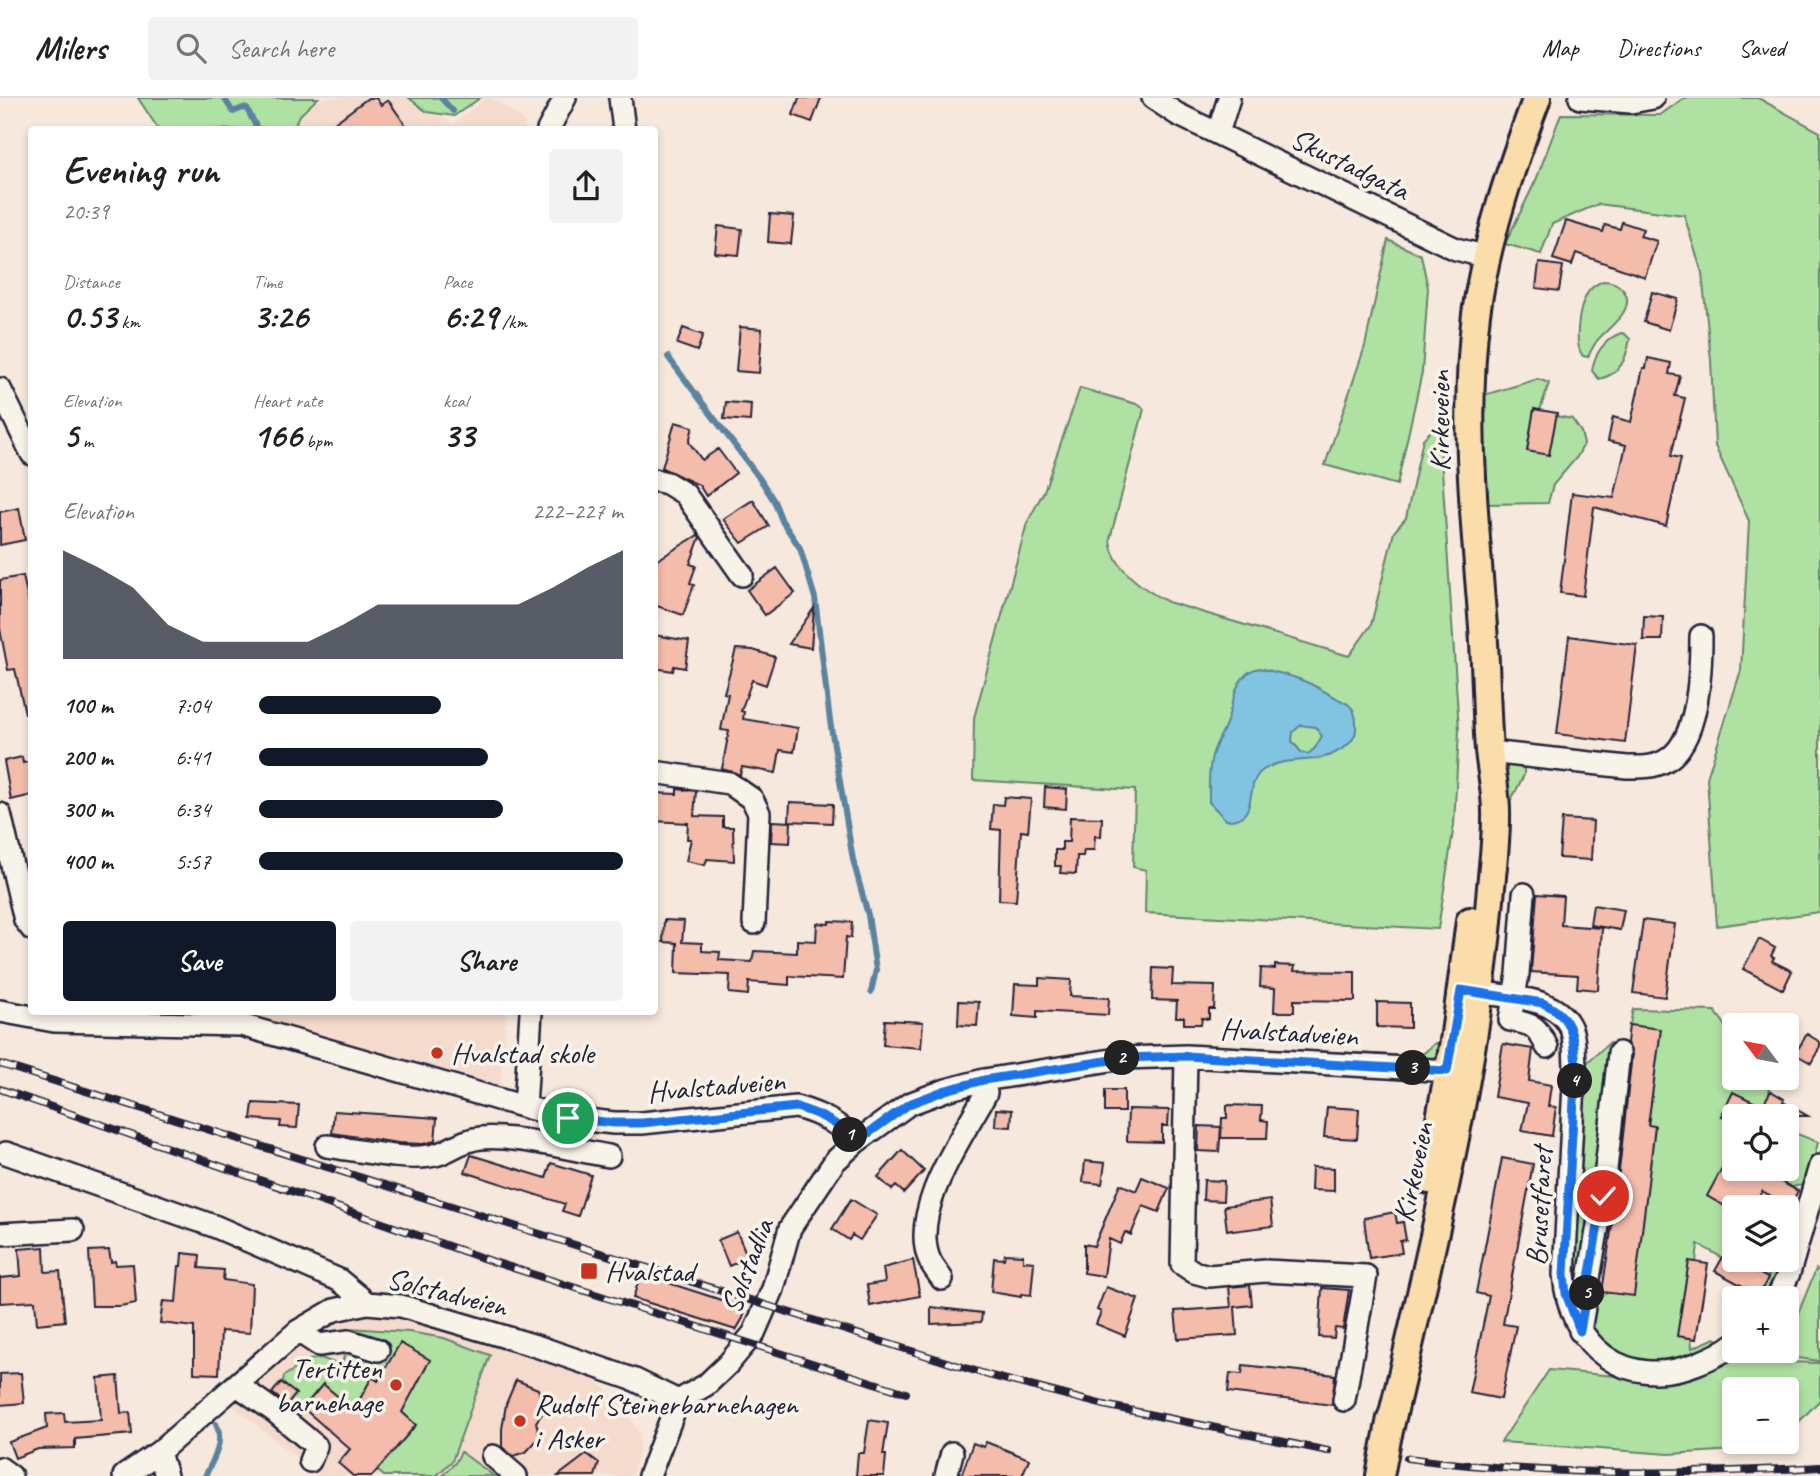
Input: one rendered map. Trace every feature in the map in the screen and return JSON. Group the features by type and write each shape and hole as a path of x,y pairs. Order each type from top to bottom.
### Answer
{"main road":[{"name":"Kirkeveien","path":"1380,1476 1440,1208 1452,1079 1470,992 1489,752 1474,524 1470,411 1476,316 1487,257 1536,98"}],"street":[{"path":"550,126 565,98"},
{"path":"620,98 624,126"},
{"name":"Skustadgata","path":"1153,98 1177,114 1456,249 1487,257"},
{"path":"1218,133 1229,98"},
{"path":"1580,98 1630,102 1653,98"},
{"path":"0,389 28,446"},
{"path":"658,481 685,494 742,575"},
{"path":"1489,752 1628,767 1662,763 1679,749 1691,718 1701,676 1701,636"},
{"path":"658,773 730,783 752,799 759,813 754,923"},
{"path":"0,814 28,924"},
{"path":"1524,894 1515,998 1510,1020 1523,1022 1539,1030 1548,1047"},
{"name":"Brusetfaret","path":"1470,992 1543,1003 1555,1009 1572,1032 1576,1065 1564,1274 1566,1294 1580,1331 1590,1345 1603,1356 1624,1368 1650,1373 1681,1370 1722,1351"},
{"name":"Hvalstadveien","path":"0,1011 54,1021 233,1018 568,1118 642,1123 796,1107 836,1122 856,1142 909,1104 946,1090 984,1080 1124,1058 1186,1056 1388,1067 1452,1079"},
{"path":"525,1107 531,1015"},
{"path":"1580,1331 1603,1196 1619,1054"},
{"name":"Hvalstadveien","path":"1186,1056 1182,1264 1194,1272 1209,1276 1265,1271 1366,1276 1344,1401"},
{"path":"942,1279 929,1260 924,1228 932,1191 986,1093 984,1080"},
{"path":"327,1146 418,1157 438,1154 458,1143 481,1138 504,1139 610,1156"},
{"name":"Solstadlia","path":"678,1401 706,1385 754,1333 773,1289 790,1228 835,1161 856,1142"},
{"path":"6,1153 214,1226 339,1280 367,1303"},
{"path":"1783,1286 1813,1216 1820,1166"},
{"path":"0,1234 73,1230"},
{"name":"Solstadveien","path":"124,1476 159,1452 298,1331 334,1310 367,1303 401,1306 536,1346 635,1380 678,1401"},
{"path":"298,1331 319,1345 349,1341 378,1350"},
{"path":"237,1385 274,1410 316,1446 310,1461"},
{"path":"649,1476 678,1401"},
{"path":"159,1452 166,1476"},
{"path":"946,1476 952,1453"},
{"path":"493,1456 516,1476"},
{"path":"0,1468 11,1476"}],"shaded area":[{"path":"324,98 406,98 426,114 440,116 453,124 486,98 492,98 525,122 524,126 296,126 297,120"},
{"name":"Hvalstad skole","path":"240,1015 506,1015 500,1090"},
{"path":"359,1312 403,1317 574,1366 600,1384 621,1404 640,1434 639,1452 632,1476 319,1476 228,1402 320,1327"}],"green space":[{"path":"138,98 318,98 298,117 295,126 156,126"},
{"path":"409,98 480,98 454,116 427,112"},
{"path":"1684,98 1758,98 1820,132 1820,912 1717,926 1707,778 1741,670 1749,521 1715,446 1711,360 1702,273 1684,215 1598,204 1552,224 1541,254 1505,244 1536,180 1561,114 1660,115"},
{"path":"1388,240 1421,255 1428,288 1422,372 1397,485 1325,465 1365,346"},
{"path":"1603,281 1614,283 1623,290 1627,305 1619,319 1596,342 1588,357 1583,356 1578,344 1581,309 1589,291"},
{"path":"1621,333 1630,339 1627,353 1613,373 1599,379 1592,371 1595,359 1605,343"},
{"path":"1538,379 1549,383 1539,413 1572,419 1581,432 1584,444 1577,457 1553,485 1548,503 1488,504 1484,395"},
{"path":"1080,388 1140,405 1144,409 1110,539 1112,550 1131,577 1168,602 1349,656 1371,625 1394,532 1406,518 1423,439 1439,423 1459,730 1454,825 1438,929 1145,913 1146,870 1133,867 1135,790 973,780 974,718 1027,523 1044,491"},
{"path":"1519,763 1524,768 1524,775 1507,808 1504,771 1509,764"},
{"path":"1633,1009 1715,1011 1722,1021 1722,1090 1769,1090 1772,1104 1722,1104 1722,1181 1799,1181 1799,1135 1818,1142 1808,1184 1781,1189 1724,1191 1732,1195 1722,1195 1722,1258 1698,1244 1690,1320 1692,1348 1715,1338 1719,1340 1713,1350 1645,1366 1601,1347 1587,1318 1590,1305 1595,1306 1609,1286 1626,1224 1611,1221 1628,1096 1630,1024"},
{"path":"1435,1043 1447,1044 1437,1057 1418,1060 1149,1048 1148,1045 1414,1056 1424,1053"},
{"path":"1609,1043 1614,1044 1579,1300 1571,1281 1582,1067"},
{"path":"1816,1269 1820,1272 1820,1361 1799,1358 1799,1312"},
{"path":"1747,1272 1770,1272 1765,1282"},
{"path":"1771,1272 1781,1272 1774,1286 1764,1286"},
{"path":"349,1328 409,1332 444,1338 490,1355 452,1461 436,1476 384,1476 303,1408 303,1411 290,1407 284,1376 309,1360 321,1358 342,1366"},
{"path":"1722,1360 1722,1363 1820,1363 1820,1400 1799,1422 1799,1377 1722,1377 1722,1451 1669,1454 1501,1442 1549,1370 1638,1378"},
{"path":"461,1452 494,1476 442,1476 455,1463"}],"water":[{"path":"1259,668 1295,677 1346,703 1354,711 1356,730 1350,743 1331,755 1288,761 1263,770 1253,784 1244,815 1226,820 1209,802 1211,760 1240,682 1251,671","holes":["1301,725 1315,727 1322,736 1308,754 1301,752 1292,741 1293,732"]}],"building":[{"path":"368,98 376,98 381,105 388,100 406,126 330,126"},
{"path":"799,98 821,98 812,122 793,115"},
{"path":"770,214 794,216 791,244 768,242"},
{"path":"1566,221 1603,232 1605,225 1620,229 1622,222 1643,229 1640,236 1657,241 1645,277 1576,253 1572,265 1553,259"},
{"path":"718,226 742,229 739,255 715,253"},
{"path":"1539,263 1563,266 1559,291 1536,288"},
{"path":"1652,292 1678,299 1669,330 1644,322"},
{"path":"740,327 762,329 759,373 736,371"},
{"path":"683,328 703,335 697,351 677,344"},
{"path":"1648,358 1671,363 1669,374 1680,376 1675,396 1685,398 1671,456 1681,458 1666,526 1594,507 1583,596 1560,593 1572,493 1614,498 1626,445 1608,441 1613,417 1631,422 1643,368 1646,368"},
{"path":"726,402 751,404 750,421 724,419"},
{"path":"1534,409 1557,413 1549,455 1527,451"},
{"path":"675,422 693,427 689,442 702,460 718,449 736,473 706,496 699,485 662,468"},
{"path":"753,500 769,526 742,543 723,519"},
{"path":"19,508 25,540 0,545 0,512"},
{"path":"698,535 700,537 690,564 696,566 690,583 694,585 683,615 658,606 658,560"},
{"path":"777,568 795,593 765,615 747,590"},
{"path":"23,576 28,599 28,713 25,713 15,669 8,670 0,629 0,580"},
{"path":"814,608 811,648 789,644"},
{"path":"1644,616 1663,617 1662,640 1643,640"},
{"path":"658,636 689,641 685,668 674,666 673,671 658,669"},
{"path":"1569,636 1637,645 1625,743 1557,734"},
{"path":"736,649 753,650 775,657 766,685 752,680 741,711 744,712 743,719 798,728 794,752 780,750 776,773 742,767 740,775 722,769 729,731 721,730 728,694 724,693"},
{"path":"22,757 23,763 28,762 28,796 11,800 4,761"},
{"path":"1045,787 1067,789 1066,809 1044,807"},
{"path":"677,789 696,791 694,816 723,817 723,827 733,827 734,861 707,859 705,865 686,861 691,839 687,839 688,823 658,821 658,793 677,794"},
{"path":"1004,797 1031,799 1028,832 1021,831 1016,901 999,900 1001,830 991,829 993,804 1003,805"},
{"path":"790,802 833,804 832,823 789,821"},
{"path":"1070,817 1102,818 1101,837 1095,836 1094,850 1084,850 1083,856 1077,856 1076,874 1060,873 1061,866 1055,866 1055,850 1062,850 1062,842 1069,842"},
{"path":"1562,819 1593,821 1591,860 1559,858"},
{"path":"772,821 791,822 790,843 771,842"},
{"path":"1537,894 1563,896 1561,925 1602,928 1598,990 1577,988 1578,975 1531,972"},
{"path":"1593,905 1624,910 1620,930 1590,925"},
{"path":"664,920 684,921 682,942 702,943 702,951 720,952 719,960 752,962 754,951 797,953 797,940 816,941 817,923 852,922 851,938 846,937 843,979 789,976 789,985 749,982 748,995 729,993 730,975 676,973 677,943 663,942"},
{"path":"1643,920 1675,924 1665,997 1633,993"},
{"path":"1759,939 1775,948 1772,961 1792,971 1783,990 1743,969"},
{"path":"1275,965 1295,966 1294,971 1355,972 1355,1001 1294,1000 1294,1012 1274,1012 1275,988 1260,987 1261,968 1275,969"},
{"path":"1153,968 1173,969 1172,985 1215,986 1214,1009 1209,1009 1209,1019 1202,1018 1201,1024 1184,1024 1184,1017 1176,1017 1177,1001 1152,1000"},
{"path":"1039,978 1071,980 1070,996 1109,998 1108,1015 1037,1011 1037,1018 1013,1016 1015,984 1039,985"},
{"path":"959,1001 979,1002 977,1026 958,1025"},
{"path":"1377,1002 1410,1003 1410,1028 1377,1027"},
{"path":"885,1020 923,1022 921,1048 883,1045"},
{"path":"1629,1025 1661,1029 1648,1125 1655,1126 1634,1296 1602,1292 1616,1198 1632,1054 1627,1043"},
{"path":"1807,1034 1820,1042 1811,1063 1799,1056 1799,1047"},
{"path":"1503,1044 1533,1049 1529,1081 1551,1085 1548,1106 1556,1107 1552,1136 1522,1131 1528,1103 1494,1097"},
{"path":"1105,1090 1124,1090 1124,1112 1105,1112"},
{"path":"1771,1091 1784,1099 1783,1102 1787,1104 1763,1104"},
{"path":"1733,1092 1758,1104 1727,1104"},
{"path":"253,1103 299,1105 297,1128 280,1127 281,1121 251,1119"},
{"path":"1227,1105 1262,1106 1261,1120 1268,1121 1267,1138 1221,1138 1222,1118 1227,1118"},
{"path":"1327,1107 1359,1109 1357,1139 1324,1137"},
{"path":"996,1109 1012,1110 1011,1127 995,1126"},
{"path":"1128,1109 1169,1110 1168,1126 1162,1126 1162,1142 1127,1141"},
{"path":"334,1111 437,1118 435,1141 423,1144 398,1143 332,1133"},
{"path":"1199,1126 1221,1127 1219,1152 1198,1151"},
{"path":"902,1150 924,1171 904,1193 896,1186 892,1190 878,1177"},
{"path":"471,1155 546,1178 551,1163 591,1175 578,1216 562,1211 565,1204 465,1172"},
{"path":"1502,1158 1533,1164 1503,1324 1516,1326 1501,1399 1469,1393 1489,1296 1476,1293"},
{"path":"1085,1161 1105,1163 1102,1184 1083,1182"},
{"path":"1312,1167 1334,1168 1334,1191 1311,1190"},
{"path":"1722,1168 1722,1181 1780,1181 1798,1191 1796,1195 1769,1195 1762,1191 1760,1195 1722,1195 1722,1205 1707,1196"},
{"path":"1142,1177 1169,1188 1159,1212 1143,1206 1131,1235 1125,1232 1120,1244 1109,1239 1104,1276 1084,1273 1084,1244 1094,1246 1120,1184 1136,1191"},
{"path":"1204,1180 1224,1181 1223,1201 1203,1200"},
{"path":"851,1199 877,1215 860,1240 852,1235 849,1240 832,1229"},
{"path":"1270,1200 1273,1226 1227,1230 1224,1206"},
{"path":"1395,1212 1397,1223 1403,1222 1406,1240 1400,1241 1402,1253 1369,1258 1364,1218"},
{"path":"737,1232 748,1258 729,1266 718,1240"},
{"path":"44,1247 45,1272 60,1271 65,1321 37,1324 35,1301 0,1303 0,1278 21,1276 19,1249"},
{"path":"109,1250 111,1262 115,1261 116,1265 133,1264 136,1303 92,1306 89,1251"},
{"path":"182,1253 200,1255 199,1268 224,1270 223,1280 252,1284 250,1333 221,1331 219,1374 194,1373 194,1327 160,1323 163,1301 176,1302"},
{"path":"1005,1254 1023,1255 1023,1261 1034,1262 1031,1295 1021,1294 1021,1297 991,1292 994,1258 1004,1259"},
{"path":"1722,1259 1722,1272 1757,1272 1768,1278 1764,1286 1742,1286 1715,1271"},
{"path":"913,1260 920,1296 870,1306 867,1285 885,1282 883,1268"},
{"path":"1689,1261 1708,1264 1696,1339 1677,1336"},
{"path":"641,1274 746,1308 743,1318 736,1330 633,1298"},
{"path":"1250,1285 1252,1305 1235,1307 1237,1335 1178,1339 1175,1311 1231,1307 1229,1287"},
{"path":"1106,1287 1138,1299 1125,1336 1096,1324 1101,1312 1097,1310"},
{"path":"1322,1288 1349,1290 1343,1329 1335,1328 1334,1338 1319,1337"},
{"path":"931,1307 982,1313 981,1322 931,1324"},
{"path":"400,1343 430,1360 402,1412 416,1425 372,1476 353,1476 338,1463 350,1449 303,1408 323,1384 354,1410 372,1377 378,1381"},
{"path":"1243,1365 1335,1375 1332,1405 1228,1392 1230,1373 1242,1374"},
{"path":"21,1373 24,1403 0,1405 0,1374"},
{"path":"118,1376 121,1413 130,1412 132,1434 75,1439 75,1448 38,1449 15,1458 9,1442 47,1428 46,1414 64,1413 65,1422 101,1420 98,1378"},
{"path":"516,1380 538,1389 545,1410 536,1422 540,1437 526,1452 513,1456 502,1447 502,1429 506,1404"},
{"path":"281,1382 296,1394 287,1405 272,1393"},
{"path":"869,1420 888,1423 883,1455 886,1455 884,1476 856,1476 858,1453 864,1453"},
{"path":"986,1442 1029,1459 1022,1476 961,1476 973,1443 984,1447"},
{"path":"587,1454 599,1463 595,1476 558,1476"}],"waterway":[{"path":"224,98 233,112 247,109 256,126"},
{"path":"441,98 453,111"},
{"path":"668,357 760,479 800,548 815,598 830,721 853,860 868,915 876,970 871,992"},
{"path":"205,1476 219,1444 216,1424"}],"railway":[{"path":"0,1064 988,1375 1104,1405 1328,1451"},
{"path":"0,1089 494,1262 906,1393"},
{"path":"1407,1458 1561,1471 1717,1472 1820,1467"}],"place":[{"name":"Hvalstad skole","path":"437,1053"},
{"name":"Hvalstad","path":"589,1271"},
{"name":"Tertitten barnehage","path":"396,1385"},
{"name":"Rudolf Steinerbarnehagen i Asker","path":"520,1421"}],"route":[{"path":"568,1118 642,1123 796,1107 836,1122 856,1142 909,1104 946,1090 984,1080 1124,1058 1186,1056 1447,1071 1461,990 1543,1003 1555,1009 1572,1032 1576,1065 1564,1274 1571,1312 1580,1331 1603,1196"}]}
